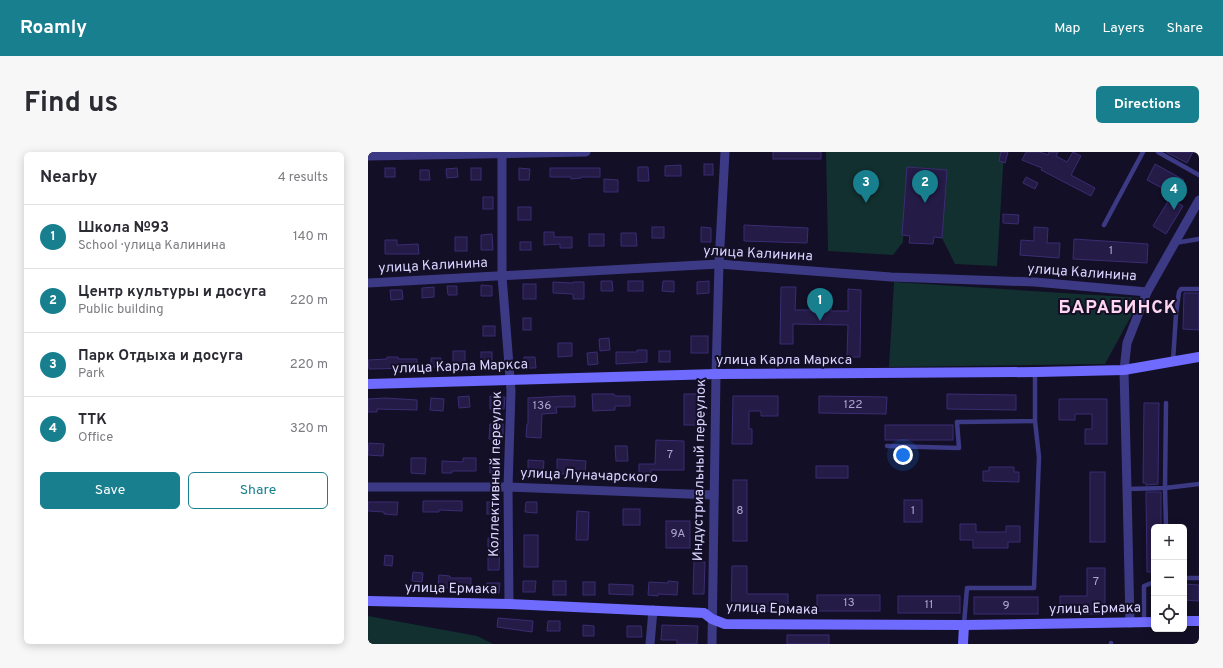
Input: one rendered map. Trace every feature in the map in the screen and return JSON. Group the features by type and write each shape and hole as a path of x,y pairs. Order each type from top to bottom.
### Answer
{"main road":[{"name":"улица Карла Маркса","path":"368,384 716,374 1124,370 1199,357"},
{"name":"улица Ермака","path":"368,601 509,604 704,613 712,619 725,624 964,625 1149,622"},
{"path":"1187,621 1199,621"},
{"path":"963,644 964,625"}],"street":[{"path":"368,156 586,152"},
{"name":"Индустриальный переулок","path":"712,644 716,374 719,264 725,152"},
{"name":"Коллективный переулок","path":"502,153 502,276 510,380 508,487 509,604"},
{"path":"1130,623 1124,370 1127,343 1147,292 1199,200"},
{"name":"улица Калинина","path":"368,283 719,264 891,277 1035,282 1147,292"},
{"name":"улица Луначарского","path":"368,486 508,487 714,495"},
{"path":"650,644 653,610"}],"lane":[{"path":"1104,225 1143,152"},
{"path":"1158,152 1199,174"},
{"path":"1175,243 1199,239"},
{"path":"1173,361 1179,292 1181,289 1199,289"},
{"path":"964,625 967,588 1034,588 1039,457 1035,421 1034,372"},
{"path":"1166,403 1166,524"},
{"path":"887,446 959,448 957,422 1035,421"},
{"path":"1128,489 1165,488 1199,484"},
{"path":"1187,578 1199,578"},
{"path":"1149,622 1144,586 1151,583"}],"green space":[{"path":"826,152 1004,152 997,266 955,264 942,238 947,170 907,167 903,242 893,255 828,251"},
{"path":"894,282 1141,298 1105,364 889,367"},
{"path":"368,616 477,636 493,644 368,644"}],"building":[{"path":"773,152 821,152 821,159 773,159"},
{"path":"1001,152 1008,152 1005,163 999,161"},
{"path":"1026,152 1040,152 1048,155 1049,152 1058,152 1056,156 1067,162 1073,152 1081,156 1071,175 1095,188 1091,196 1041,170 1042,168 1022,160"},
{"path":"1166,152 1193,152 1187,163"},
{"path":"704,164 713,164 713,175 704,175"},
{"path":"1155,164 1184,180 1175,195 1147,180"},
{"path":"681,165 681,176 665,176 665,166"},
{"path":"638,167 648,167 649,181 638,181"},
{"path":"907,167 947,170 942,238 934,237 933,244 909,243 910,236 902,235"},
{"path":"385,168 395,168 395,177 385,177"},
{"path":"457,168 458,177 447,178 446,169"},
{"path":"471,168 481,168 481,180 471,180"},
{"path":"519,168 530,169 529,180 519,180"},
{"path":"550,168 600,168 600,177 581,177 571,179 571,177 550,177"},
{"path":"420,170 429,170 430,180 420,180"},
{"path":"1026,177 1038,183 1035,189 1023,183"},
{"path":"604,179 618,180 618,192 604,192"},
{"path":"483,197 493,197 493,209 483,209"},
{"path":"1170,198 1183,206 1166,234 1153,226"},
{"path":"518,207 531,207 531,220 518,220"},
{"path":"1003,214 1019,215 1018,224 1003,223"},
{"path":"744,225 808,228 807,243 744,241"},
{"path":"652,227 664,227 664,238 652,238"},
{"path":"701,227 711,228 711,242 701,242"},
{"path":"1034,227 1048,228 1047,243 1060,243 1059,258 1020,255 1021,240 1034,241"},
{"path":"544,232 554,232 554,237 572,237 572,248 560,248 560,244 544,245"},
{"path":"621,233 636,233 637,246 621,246"},
{"path":"492,234 493,250 481,250 481,235"},
{"path":"589,234 604,234 604,246 589,246"},
{"path":"455,237 467,237 467,251 455,251"},
{"path":"1074,239 1148,244 1147,263 1073,259"},
{"path":"385,240 397,240 397,245 418,244 419,254 385,254"},
{"path":"520,242 531,242 531,250 520,250"},
{"path":"601,281 612,281 613,291 601,291"},
{"path":"628,281 643,281 643,291 628,291"},
{"path":"663,281 674,281 674,292 662,291"},
{"path":"709,281 709,293 697,294 697,282"},
{"path":"553,282 584,282 584,299 573,299 573,294 553,293"},
{"path":"523,284 536,284 536,299 523,299"},
{"path":"481,285 492,286 492,296 481,296"},
{"path":"447,286 457,286 457,295 448,295"},
{"path":"434,287 434,297 422,298 422,288"},
{"path":"781,287 796,287 795,310 812,310 812,304 832,304 831,311 848,311 848,289 861,290 860,357 847,357 848,325 793,324 793,344 780,344"},
{"path":"390,290 402,290 403,299 391,300"},
{"path":"1184,293 1199,293 1199,330 1183,329"},
{"path":"523,318 531,318 531,330 523,330"},
{"path":"483,326 495,326 495,336 483,336"},
{"path":"691,336 708,336 708,353 691,353"},
{"path":"609,338 610,350 600,351 599,339"},
{"path":"558,343 572,343 572,356 558,357"},
{"path":"637,350 647,350 647,362 616,364 616,352 637,352"},
{"path":"453,351 465,351 465,366 453,366"},
{"path":"659,351 670,351 670,362 659,362"},
{"path":"481,352 492,352 492,366 481,366"},
{"path":"597,352 598,364 588,365 587,353"},
{"path":"387,357 398,357 398,359 417,359 417,368 369,369 368,360 387,359"},
{"path":"524,357 535,357 536,368 524,368"},
{"path":"431,358 441,358 442,367 431,367"},
{"path":"592,394 630,396 630,406 615,406 615,410 593,411"},
{"path":"684,394 702,394 702,425 684,425"},
{"path":"947,394 1016,395 1016,410 947,409"},
{"path":"469,396 470,407 459,408 458,397"},
{"path":"490,396 505,397 504,409 490,409"},
{"path":"575,396 575,407 556,407 557,413 542,414 541,438 526,437 528,424 528,398"},
{"path":"733,396 778,396 778,416 761,416 761,411 749,411 749,429 752,429 752,444 732,444"},
{"path":"819,396 887,397 886,414 819,413"},
{"path":"385,398 417,400 417,410 377,409 377,412 368,412 368,399"},
{"path":"431,398 444,399 443,411 430,410"},
{"path":"1059,399 1107,399 1107,444 1085,444 1085,429 1092,429 1092,414 1075,414 1075,420 1059,420"},
{"path":"1144,403 1159,403 1158,484 1146,485 1146,483 1143,483"},
{"path":"490,424 503,424 503,439 489,439"},
{"path":"885,425 953,425 953,440 885,440"},
{"path":"656,440 684,441 684,470 651,470 651,474 639,474 639,464 655,464"},
{"path":"369,443 384,444 383,456 368,455"},
{"path":"615,446 627,446 628,461 616,461"},
{"path":"411,458 426,458 425,474 411,473"},
{"path":"463,458 476,458 476,471 452,471 452,473 442,473 442,461 463,462"},
{"path":"557,459 586,461 585,474 557,474"},
{"path":"528,460 544,461 543,474 528,473"},
{"path":"490,461 500,461 500,473 490,473"},
{"path":"816,466 848,466 848,478 816,478"},
{"path":"989,467 1014,467 1014,472 1019,472 1019,482 983,481 983,471 989,471"},
{"path":"1090,472 1105,472 1105,542 1090,542"},
{"path":"733,480 747,480 747,541 733,541"},
{"path":"1146,492 1161,492 1161,524 1151,524 1151,572 1147,572"},
{"path":"904,500 922,500 922,522 904,522"},
{"path":"423,501 462,501 462,511 439,510 439,512 423,512"},
{"path":"368,502 398,502 397,515 368,511"},
{"path":"487,502 500,502 500,514 487,514"},
{"path":"526,502 537,502 537,513 525,512"},
{"path":"623,509 640,509 640,525 623,525"},
{"path":"577,511 589,512 588,540 576,540"},
{"path":"666,521 690,521 690,548 666,548"},
{"path":"960,524 976,524 976,532 1006,532 1006,526 1020,526 1020,542 1008,542 1008,548 973,548 973,540 960,540"},
{"path":"524,535 538,535 538,567 524,567"},
{"path":"488,538 500,539 499,570 488,570"},
{"path":"385,555 393,556 392,566 384,565"},
{"path":"694,561 705,562 704,594 693,594"},
{"path":"732,566 747,566 747,594 788,594 788,611 731,611"},
{"path":"1087,568 1105,568 1105,614 1060,614 1060,596 1087,596"},
{"path":"413,572 423,573 422,582 412,581"},
{"path":"439,575 450,576 450,578 471,578 471,592 459,592 459,589 438,587"},
{"path":"523,581 536,581 535,592 523,592"},
{"path":"553,581 566,581 566,595 553,595"},
{"path":"668,581 678,582 677,595 648,595 649,582 668,583"},
{"path":"583,582 595,582 595,595 583,595"},
{"path":"487,583 500,583 499,593 487,593"},
{"path":"609,584 633,585 633,595 609,594"},
{"path":"1187,584 1199,585 1199,601 1187,600"},
{"path":"817,595 880,595 880,611 817,611"},
{"path":"898,596 960,596 960,613 898,613"},
{"path":"974,597 1038,597 1038,614 974,614"},
{"path":"498,618 533,621 532,632 497,627"},
{"path":"548,621 560,621 560,631 547,631"},
{"path":"583,625 594,626 594,636 583,636"},
{"path":"662,625 698,626 697,644 677,644 677,640 661,640"},
{"path":"627,626 641,626 642,637 627,637"},
{"path":"787,635 829,635 829,644 787,644"}],"place":[{"name":"Парк Отдыха и досуга","path":"866,203"},
{"name":"Центр культуры и досуга","path":"925,203"},
{"name":"ТТК","path":"1174,210"},
{"name":"Школа №93","path":"820,321"}],"district":[{"name":"БАРАБИНСК","path":"1118,308"}]}
